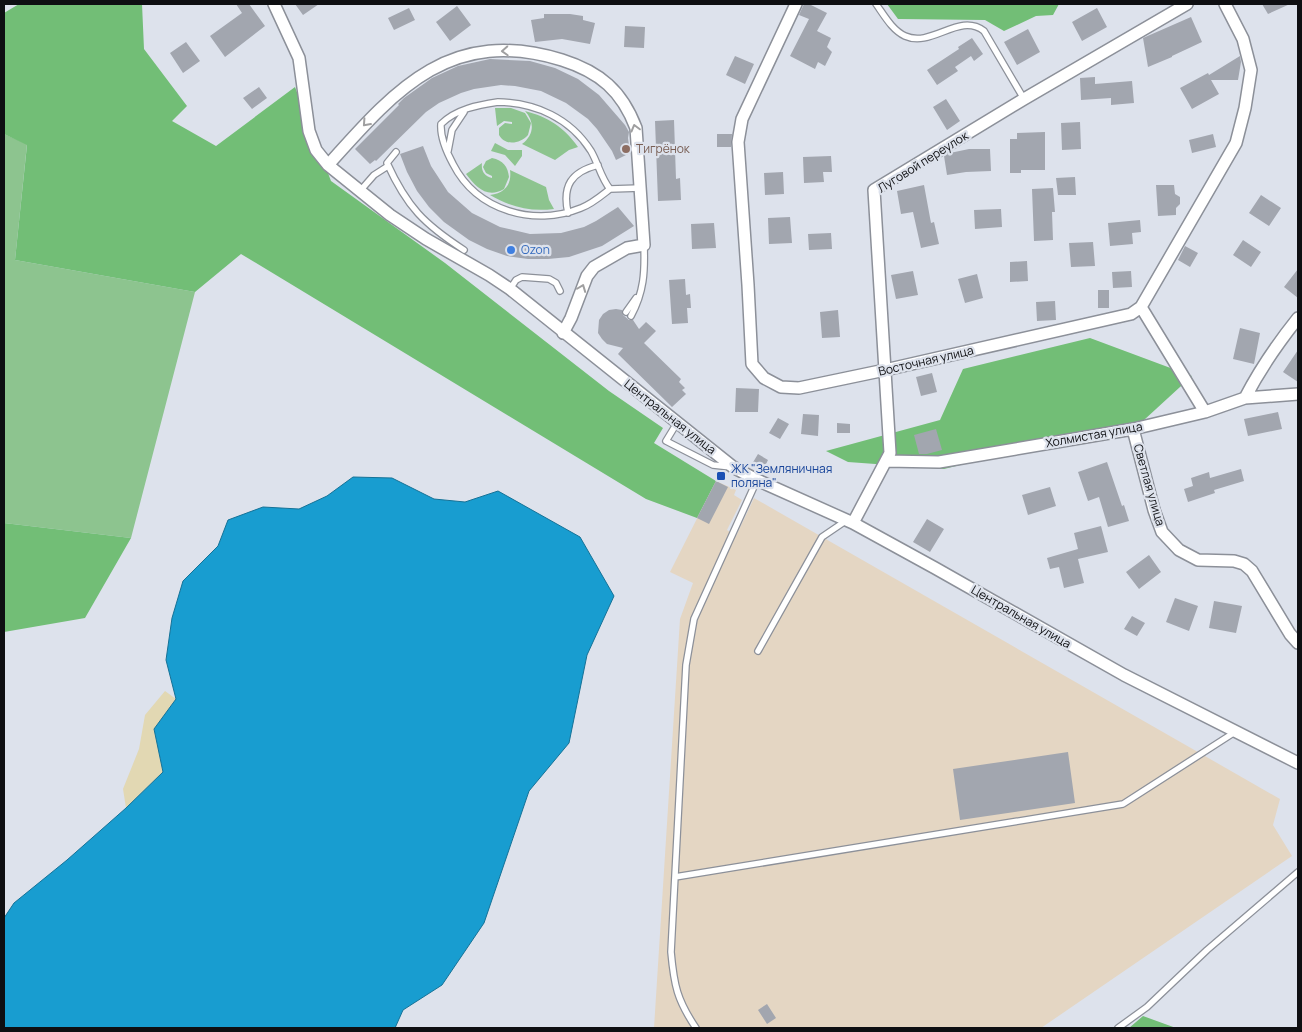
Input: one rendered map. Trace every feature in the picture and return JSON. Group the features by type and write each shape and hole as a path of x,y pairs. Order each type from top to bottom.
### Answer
{"street":[{"name":"Центральная улица","path":"274,4 299,58 309,131 316,150 328,165 360,192 426,239 510,289 733,467 757,480 850,522 1124,675 1298,763"},
{"name":"Восточная улица","path":"796,4 742,119 738,142 752,364 764,378 781,387 799,388 1132,314 1141,307"},
{"name":"Луговой переулок","path":"850,522 890,453 874,190 1024,99 1188,4"},
{"path":"1205,412 1141,307 1236,143 1245,108 1250,70 1243,39 1226,4"},
{"path":"328,165 377,111 407,86 448,60 482,52 514,50 537,53 585,68 600,77 620,97 630,113 636,128 644,245 627,248 594,268 587,276 571,318 563,333"},
{"path":"1245,398 1256,377 1298,318"},
{"name":"Холмистая улица","path":"886,461 939,462 1133,429 1205,412 1245,398 1298,394"},
{"name":"Светлая улица","path":"1133,429 1154,510 1162,532 1180,550 1198,560 1234,561 1244,564 1252,571 1285,627 1298,643"}],"lane":[{"path":"876,4 893,28 904,36 918,39 932,37 958,27 977,26 984,31 1024,99"},
{"path":"610,189 603,180 591,151 576,133 558,118 544,110 529,105 506,102 482,104 467,108 441,124 448,156 456,170 471,188 490,203 505,210 536,217 552,216 568,213 583,207 610,189 641,188"},
{"path":"448,156 452,130 458,118 467,108"},
{"path":"396,152 387,161 388,166 398,188 411,207 430,226 464,250"},
{"path":"568,213 566,200 568,187 574,176 585,168 598,165"},
{"path":"360,192 374,175 388,166"},
{"path":"628,314 636,307 642,285 645,272 644,245"},
{"path":"510,289 516,280 522,278 549,279 556,283 560,291"},
{"path":"677,424 666,441 713,464 722,467 733,467"},
{"path":"696,1028 685,1011 674,982 671,952 686,665 694,619 757,480"},
{"path":"758,651 822,537 850,522"},
{"path":"674,877 1123,804 1236,731"},
{"path":"1118,1028 1147,1007 1207,950 1298,872"}],"shaded area":[{"path":"716,481 736,490 734,495 742,500 727,530 736,536 754,498 1280,799 1273,825 1292,856 1041,1028 654,1028 680,619 693,583 670,572"}],"green space":[{"path":"19,4 142,4 144,49 187,106 172,121 216,146 295,87 331,181 445,263 609,391 663,428 654,443 716,481 697,518 646,499 241,254 195,292 15,260 27,145 4,134 4,13"},
{"path":"887,4 1059,4 1053,15 1036,16 1004,31 985,20 898,19"},
{"path":"495,108 511,108 525,113 531,123 528,135 517,142 509,142 502,139 499,135 499,128 505,123 512,124 512,122 504,121 497,126"},
{"path":"525,111 541,116 561,128 578,147 569,150 555,160 522,144 529,137 532,128 532,124"},
{"path":"4,134 27,144 15,260 195,292 131,538 4,523"},
{"path":"495,143 508,150 522,150 522,156 515,166 505,155 491,151"},
{"path":"492,158 504,164 509,177 504,189 492,193 482,190 466,174 482,163 484,173 492,178 483,167 486,161"},
{"path":"510,170 546,187 549,200 554,209 520,208 490,195 500,192 509,184"},
{"path":"1090,338 1192,376 1144,420 944,469 848,462 826,451 940,420 963,369"},
{"path":"4,523 131,538 85,618 4,632"},
{"path":"1143,1016 1176,1028 1129,1028"}],"sand":[{"path":"165,691 176,699 154,729 163,772 126,808 123,789 139,749 145,715"}],"water":[{"path":"353,477 392,478 434,499 465,502 498,491 580,537 614,596 587,655 569,743 529,791 484,923 442,985 403,1010 395,1028 4,1028 4,918 14,903 67,860 126,808 163,772 154,729 176,699 166,660 172,618 183,581 218,546 228,520 263,507 299,509 327,496"}],"building":[{"path":"236,4 249,4 265,26 225,57 210,36 242,13"},
{"path":"295,4 319,4 303,15"},
{"path":"804,4 809,4 827,13 817,31 831,38 827,47 832,52 825,66 818,62 815,69 790,56 809,19 799,15"},
{"path":"1262,4 1290,4 1268,14"},
{"path":"457,6 471,25 450,41 436,22"},
{"path":"409,8 415,20 394,30 388,18"},
{"path":"1097,8 1107,27 1082,41 1072,22"},
{"path":"544,14 583,16 583,20 595,23 590,44 562,39 535,42 531,20 544,18"},
{"path":"1191,17 1202,42 1148,67 1143,38"},
{"path":"625,26 645,27 644,48 624,47"},
{"path":"1028,29 1040,52 1017,65 1004,42"},
{"path":"972,38 983,54 974,61 971,56 955,67 958,71 937,85 927,70"},
{"path":"186,42 200,61 183,73 170,53"},
{"path":"735,56 754,64 745,84 726,75"},
{"path":"1240,56 1238,80 1211,80 1219,94 1192,109 1180,88 1208,73 1209,75"},
{"path":"490,59 530,61 555,68 578,79 599,95 625,125 629,132 630,153 616,160 597,129 588,119 566,103 541,91 501,85 474,89 439,103 426,112 376,161 370,164 355,149 404,98 432,78 458,66"},
{"path":"1095,77 1095,84 1132,81 1134,103 1111,105 1111,98 1081,100 1080,78"},
{"path":"259,87 267,98 252,109 243,98"},
{"path":"946,99 960,121 947,130 933,107"},
{"path":"674,120 676,179 680,178 681,200 658,201 655,121"},
{"path":"1080,122 1081,149 1062,150 1061,123"},
{"path":"1045,132 1045,170 1021,170 1021,173 1010,173 1010,139 1017,139 1017,133"},
{"path":"717,134 732,134 731,147 717,147"},
{"path":"1213,134 1216,147 1192,153 1189,140"},
{"path":"423,146 431,166 448,192 472,213 500,227 530,234 561,233 584,227 618,207 634,226 602,246 569,257 528,259 507,256 487,249 469,240 444,222 417,191 400,154"},
{"path":"969,149 990,149 991,171 947,175 944,156"},
{"path":"831,156 832,172 823,172 824,182 804,183 803,157"},
{"path":"783,172 784,194 765,195 764,173"},
{"path":"1075,177 1076,195 1058,195 1056,178"},
{"path":"924,185 931,223 934,222 939,244 921,248 913,212 901,214 897,191"},
{"path":"1156,185 1174,185 1175,194 1180,197 1180,204 1176,208 1176,215 1158,216"},
{"path":"1053,188 1055,212 1052,212 1053,240 1034,241 1032,189"},
{"path":"1261,195 1281,208 1269,226 1249,213"},
{"path":"1001,209 1002,227 975,229 974,210"},
{"path":"790,217 792,243 769,244 768,218"},
{"path":"1140,220 1141,232 1132,233 1133,244 1110,246 1108,223"},
{"path":"714,223 716,248 692,249 691,224"},
{"path":"831,233 832,249 809,250 808,234"},
{"path":"1243,240 1261,252 1251,267 1233,255"},
{"path":"1093,242 1095,266 1071,267 1069,243"},
{"path":"1185,246 1198,253 1190,267 1178,260"},
{"path":"1027,261 1028,281 1010,282 1010,262"},
{"path":"1298,269 1298,298 1284,287"},
{"path":"913,271 918,295 896,299 891,275"},
{"path":"1131,271 1132,287 1113,288 1112,272"},
{"path":"977,274 983,298 965,303 958,279"},
{"path":"685,279 686,295 690,294 691,308 687,308 688,323 672,324 669,280"},
{"path":"1098,290 1109,290 1109,308 1098,308"},
{"path":"1055,301 1056,320 1037,321 1036,302"},
{"path":"609,310 622,310 623,315 629,320 633,320 639,329 646,322 656,331 644,343 681,379 679,382 685,388 682,390 686,394 672,407 618,354 623,348 607,344 598,333 599,320 603,314"},
{"path":"838,310 840,337 822,338 820,312"},
{"path":"1240,328 1260,333 1254,364 1233,359"},
{"path":"1298,350 1298,382 1283,372"},
{"path":"932,373 937,392 921,396 916,377"},
{"path":"736,388 759,389 758,412 735,412"},
{"path":"1278,412 1282,429 1248,436 1244,419"},
{"path":"803,414 819,415 818,436 801,434"},
{"path":"778,418 789,424 780,439 769,433"},
{"path":"837,423 850,424 850,433 837,433"},
{"path":"936,429 942,450 919,454 914,435"},
{"path":"758,454 768,460 763,470 752,464"},
{"path":"1107,462 1129,521 1108,527 1099,497 1088,501 1078,472"},
{"path":"1241,469 1244,481 1214,490 1215,493 1188,502 1184,489 1193,486 1191,478 1209,472 1210,478"},
{"path":"716,481 728,487 709,524 697,518"},
{"path":"1050,487 1056,506 1028,515 1022,495"},
{"path":"927,519 944,529 930,552 913,542"},
{"path":"1101,526 1108,552 1078,559 1084,583 1064,588 1059,567 1050,569 1047,558 1078,549 1074,533"},
{"path":"1149,555 1161,572 1139,589 1126,572"},
{"path":"1175,598 1198,606 1189,631 1166,622"},
{"path":"1214,601 1242,606 1236,633 1209,628"},
{"path":"1132,616 1145,623 1137,636 1124,629"},
{"path":"1068,752 1075,803 960,820 953,769"},
{"path":"767,1004 776,1018 767,1024 758,1010"}],"place":[{"name":"Тигрёнок","path":"626,149"},
{"name":"Ozon","path":"511,250"},
{"name":"ЖК \"Земляничная поляна\"","path":"721,476"}]}
